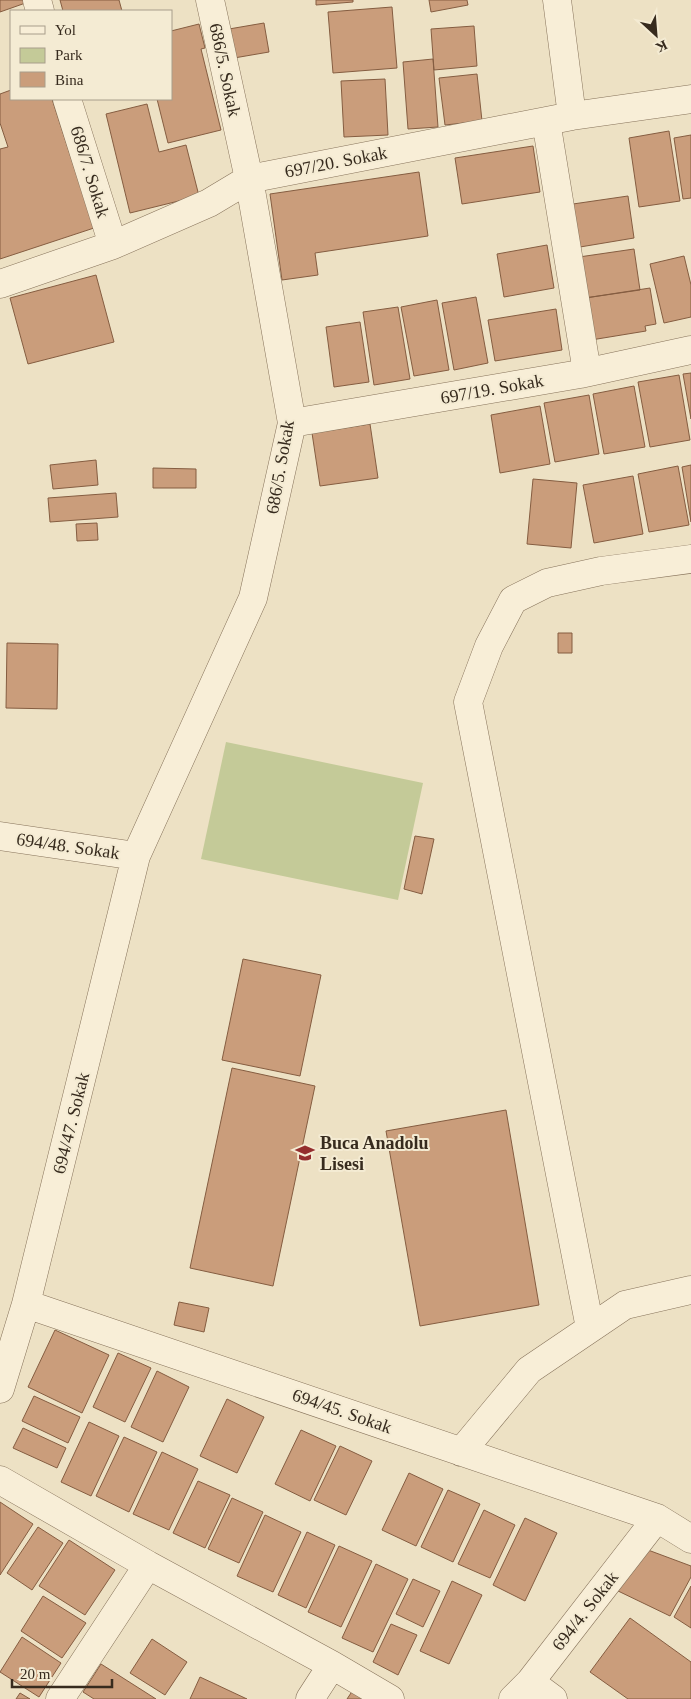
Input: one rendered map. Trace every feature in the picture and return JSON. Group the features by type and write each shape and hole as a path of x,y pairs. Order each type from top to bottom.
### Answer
{"street":[{"name":"686/5. Sokak","path":"136,856 253,598 292,423 249,179 210,0"},
{"path":"557,0 572,116"},
{"name":"697/20. Sokak","path":"0,284 112,245 209,203 249,179 572,116 691,99"},
{"name":"686/7. Sokak","path":"67,100 112,245"},
{"path":"546,121 587,372"},
{"name":"697/19. Sokak","path":"292,423 587,372 691,350"},
{"path":"590,1328 468,702 489,646 513,600 547,583 601,571 691,559"},
{"name":"694/48. Sokak","path":"0,836 136,856"},
{"name":"694/47. Sokak","path":"0,1389 26,1304 136,856"},
{"path":"461,1452 529,1370 625,1305 691,1290"},
{"name":"694/45. Sokak","path":"26,1304 657,1518 691,1539"},
{"path":"0,1480 148,1565 332,1665 390,1699"},
{"name":"694/4. Sokak","path":"553,1699 522,1691 657,1518"},
{"path":"60,1699 148,1565"},
{"path":"310,1699 332,1665"}],"green space":[{"path":"226,742 423,783 398,900 201,859"}],"building":[{"path":"0,0 34,0 0,12"},
{"path":"60,0 119,0 122,10 63,10"},
{"path":"316,0 353,0 353,2 316,5"},
{"path":"429,0 467,0 468,5 431,12"},
{"path":"392,7 397,68 333,73 328,12"},
{"path":"264,23 269,52 234,58 229,29"},
{"path":"199,24 205,48 201,49 221,130 168,143 157,100 172,100 172,31"},
{"path":"474,26 477,66 434,70 431,29"},
{"path":"433,59 438,127 408,129 403,62"},
{"path":"477,74 482,121 445,125 439,78"},
{"path":"385,79 388,135 344,137 341,81"},
{"path":"10,90 10,100 52,100 94,228 0,259 0,149 8,147 0,123 0,94"},
{"path":"147,104 159,152 186,145 199,196 130,213 106,114"},
{"path":"669,131 680,201 639,207 629,138"},
{"path":"691,135 691,198 683,199 674,138"},
{"path":"533,146 540,192 462,204 455,158"},
{"path":"419,172 428,236 315,253 318,275 282,280 270,194"},
{"path":"628,196 634,238 580,247 573,204"},
{"path":"547,245 554,288 504,297 497,254"},
{"path":"634,249 640,290 585,298 579,257"},
{"path":"684,256 691,285 691,317 664,323 650,264"},
{"path":"96,275 114,342 28,364 10,298"},
{"path":"650,288 656,324 645,326 646,331 591,340 585,298"},
{"path":"476,297 488,363 454,370 442,303"},
{"path":"437,300 449,370 414,376 401,307"},
{"path":"398,307 410,379 374,385 363,312"},
{"path":"556,309 562,350 495,361 488,320"},
{"path":"360,322 369,382 334,387 326,327"},
{"path":"691,373 691,419 683,374"},
{"path":"679,375 690,440 650,447 638,382"},
{"path":"634,386 645,447 604,454 593,394"},
{"path":"589,395 599,454 555,462 544,403"},
{"path":"540,406 550,464 500,473 491,415"},
{"path":"370,424 378,478 320,486 312,433"},
{"path":"96,460 98,485 53,489 50,465"},
{"path":"691,465 691,522 682,467"},
{"path":"678,466 689,525 649,532 638,474"},
{"path":"153,468 196,469 196,488 153,488"},
{"path":"633,476 643,534 594,543 583,485"},
{"path":"533,479 577,483 571,548 527,544"},
{"path":"116,493 118,517 50,522 48,498"},
{"path":"97,523 98,540 77,541 76,524"},
{"path":"558,633 572,633 572,653 558,653"},
{"path":"7,643 58,644 57,709 6,708"},
{"path":"415,836 434,839 422,894 404,889"},
{"path":"243,959 321,975 300,1076 222,1060"},
{"name":"Buca Anadolu Lisesi","path":"232,1068 315,1086 273,1286 190,1268"},
{"path":"506,1110 539,1305 420,1326 386,1131"},
{"path":"179,1302 209,1308 204,1332 174,1325"},
{"path":"55,1330 109,1355 82,1413 28,1387"},
{"path":"118,1353 151,1368 125,1422 93,1407"},
{"path":"157,1371 189,1387 163,1442 131,1427"},
{"path":"34,1396 80,1417 68,1443 22,1421"},
{"path":"227,1399 264,1417 237,1473 200,1456"},
{"path":"89,1422 119,1436 91,1496 61,1482"},
{"path":"23,1428 66,1448 57,1468 13,1448"},
{"path":"301,1430 336,1446 310,1501 275,1484"},
{"path":"124,1437 157,1452 129,1512 96,1496"},
{"path":"340,1446 372,1461 346,1515 314,1500"},
{"path":"162,1452 198,1469 169,1530 133,1514"},
{"path":"409,1473 443,1489 416,1546 382,1530"},
{"path":"198,1481 230,1495 205,1548 173,1533"},
{"path":"448,1490 480,1504 453,1562 421,1547"},
{"path":"232,1498 263,1512 239,1563 208,1549"},
{"path":"0,1502 33,1524 0,1575"},
{"path":"484,1510 515,1525 490,1578 458,1564"},
{"path":"265,1515 301,1532 273,1592 237,1576"},
{"path":"525,1518 557,1533 525,1601 493,1585"},
{"path":"38,1527 63,1543 32,1590 7,1573"},
{"path":"307,1532 335,1545 306,1608 278,1595"},
{"path":"69,1540 115,1570 85,1615 39,1586"},
{"path":"339,1546 372,1561 341,1627 308,1612"},
{"path":"648,1550 691,1566 691,1577 670,1616 616,1590"},
{"path":"376,1564 408,1579 373,1652 342,1638"},
{"path":"413,1579 440,1591 423,1627 396,1614"},
{"path":"452,1581 482,1595 449,1664 420,1651"},
{"path":"691,1586 691,1628 674,1617"},
{"path":"43,1596 86,1623 62,1658 21,1631"},
{"path":"630,1618 691,1662 691,1699 628,1699 590,1672"},
{"path":"391,1624 417,1635 398,1675 373,1662"},
{"path":"22,1637 61,1663 39,1697 0,1672"},
{"path":"152,1639 187,1662 165,1695 130,1673"},
{"path":"101,1664 156,1699 94,1699 83,1692"},
{"path":"200,1677 247,1699 190,1699"},
{"path":"353,1690 366,1699 347,1699"},
{"path":"20,1693 30,1699 16,1699"}],"place":[{"name":"Buca Anadolu Lisesi","path":"305,1153"}]}
